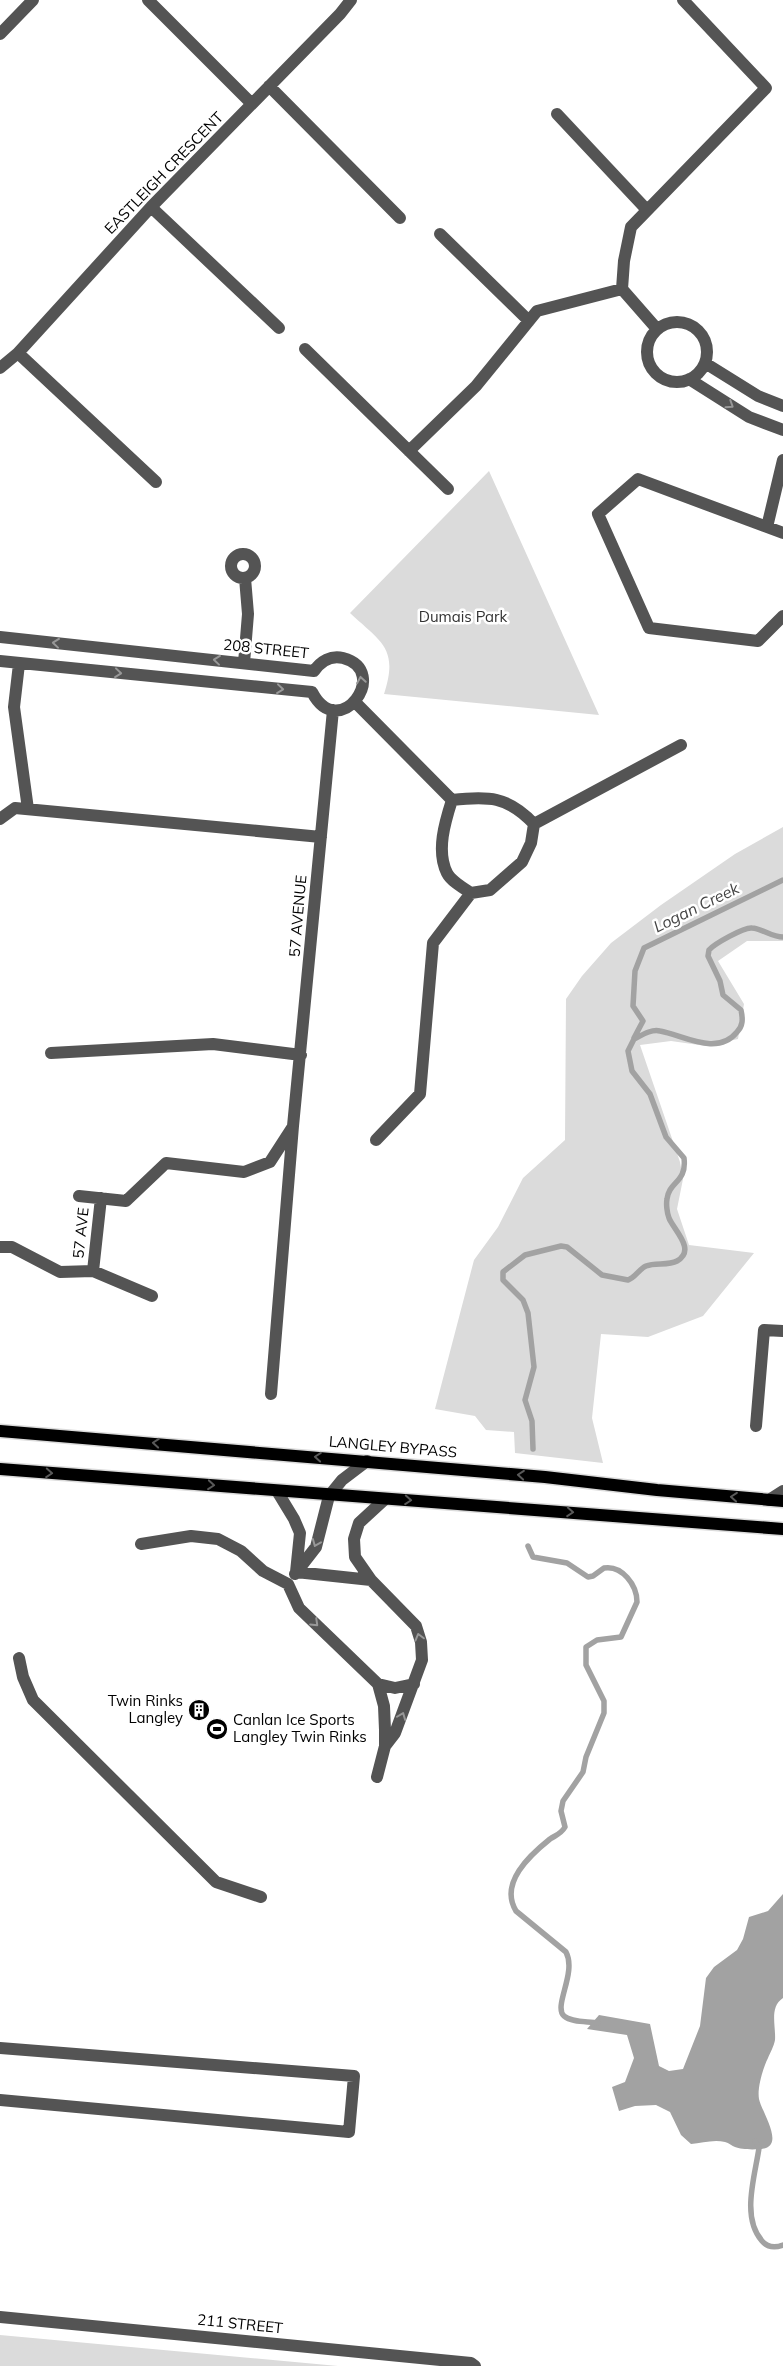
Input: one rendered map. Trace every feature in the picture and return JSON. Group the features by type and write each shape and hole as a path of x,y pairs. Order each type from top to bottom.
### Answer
{"main road":[{"name":"LANGLEY BYPASS","path":"0,1431 367,1461 783,1501"},
{"path":"0,1469 328,1496 783,1529"}],"street":[{"path":"0,34 33,0"},
{"path":"148,0 252,104"},
{"name":"EASTLEIGH CRESCENT","path":"0,368 18,354 151,208 340,14 351,0"},
{"path":"657,329 622,289 624,261 630,227 766,88 683,0"},
{"path":"270,86 400,218"},
{"path":"557,114 647,210"},
{"path":"151,208 279,328"},
{"path":"440,234 529,321"},
{"path":"409,451 476,386 537,311 622,289"},
{"path":"685,323 694,327 706,343 705,363 689,379 673,382 664,379 650,365 647,346 650,337 665,324 685,323"},
{"path":"305,349 448,489"},
{"path":"18,354 156,482"},
{"path":"705,363 758,396 783,406"},
{"path":"689,379 749,417 783,430"},
{"path":"767,527 783,460"},
{"path":"783,533 638,478 598,514 649,628 758,641 783,616"},
{"path":"244,663 248,614 245,578"},
{"name":"208 STREET","path":"0,637 314,671 328,659 346,659 357,667 363,680 363,688 355,702"},
{"path":"0,661 312,692 319,704 333,710 344,709 355,702 452,800"},
{"path":"19,664 14,707 28,809"},
{"name":"57 AVENUE","path":"271,1394 293,1126 333,710"},
{"path":"376,1140 420,1094 433,943 471,893 490,890 522,862 530,843 534,824 681,744"},
{"path":"452,800 476,798 504,802 521,810 534,824"},
{"path":"452,800 445,823 442,854 447,874 471,893"},
{"path":"0,819 15,808 321,838"},
{"path":"51,1052 213,1044 301,1055"},
{"path":"79,1196 126,1201 166,1163 244,1172 270,1162 293,1126"},
{"name":"57 AVE","path":"93,1270 101,1198"},
{"name":"57 AVE","path":"0,1247 12,1247 60,1272 93,1270 152,1296"},
{"path":"756,1426 764,1330 783,1331"},
{"path":"288,1584 316,1547 328,1496 342,1480 367,1461"},
{"path":"277,1491 300,1533 296,1572"},
{"path":"769,1500 783,1491"},
{"path":"385,1499 359,1523 354,1539 355,1557 371,1580 416,1626 421,1642 422,1660 395,1733 385,1746"},
{"path":"141,1544 191,1536 218,1539 241,1551 263,1571 288,1584 299,1608 378,1684 395,1688 414,1684"},
{"path":"296,1572 371,1580"},
{"path":"20,1658 23,1677 33,1700 40,1708 216,1882 261,1897"},
{"path":"377,1777 385,1746 384,1706 378,1684"},
{"path":"0,2048 354,2076 349,2132 0,2100"},
{"name":"211 STREET","path":"0,2317 471,2363 474,2366"}],"green space":[{"name":"Dumais Park","path":"489,471 599,715 384,694 388,679 388,656 378,639 350,613"},
{"path":"783,827 783,941 747,941 718,961 744,1004 738,1039 706,1046 671,1041 640,1045 680,1162 683,1179 677,1209 689,1245 754,1253 703,1316 648,1337 601,1334 592,1418 603,1463 515,1453 514,1432 486,1430 475,1416 435,1409 474,1260 498,1227 523,1178 565,1140 566,999 582,976 611,943 661,905 735,854"},
{"path":"0,2335 338,2366 0,2366"}],"shaded area":[{"path":"783,1894 783,1998 776,2006 774,2017 775,2040 762,2072 759,2089 759,2099 772,2133 771,2145 766,2148 751,2149 734,2147 721,2141 691,2144 681,2135 670,2112 656,2105 635,2106 619,2111 612,2087 625,2082 634,2058 627,2035 587,2029 599,2015 650,2024 659,2066 669,2071 683,2069 700,2026 706,1978 714,1967 737,1950 743,1939 749,1917 768,1911"}],"waterway":[{"name":"Logan Creek","path":"634,1038 643,1021 633,1006 635,971 644,948 783,880"},
{"path":"533,1449 532,1421 525,1400 534,1367 528,1313 523,1300 503,1280 503,1272 525,1255 561,1246 567,1247 602,1275 628,1280 646,1266 666,1264 677,1261 683,1256 685,1251 684,1245 669,1218 667,1199 668,1193 683,1172 684,1158 666,1137 650,1094 632,1071 628,1051 634,1039 653,1031 669,1033 689,1040 710,1044 720,1043 729,1039 737,1032 741,1025 741,1010 723,995 720,981 708,956 709,950 729,936 748,928 783,937"},
{"name":"Logan Creek","path":"528,1546 533,1557 567,1563 588,1577 593,1576 604,1568 617,1570 631,1583 637,1602 621,1637 597,1640 586,1647 586,1665 604,1701 604,1713 586,1757 583,1772 563,1801 561,1811 565,1827 526,1861 519,1870 511,1890 512,1901 516,1911 566,1952 569,1960 569,1969 561,2005 561,2011 564,2016 576,2021 598,2023"},
{"name":"Logan Creek","path":"755,2141 759,2148 751,2196 752,2220 756,2231 764,2243 772,2247 783,2245"}],"place":[{"name":"Twin Rinks Langley","path":"199,1710"},
{"name":"Canlan Ice Sports Langley Twin Rinks","path":"217,1729"}]}
